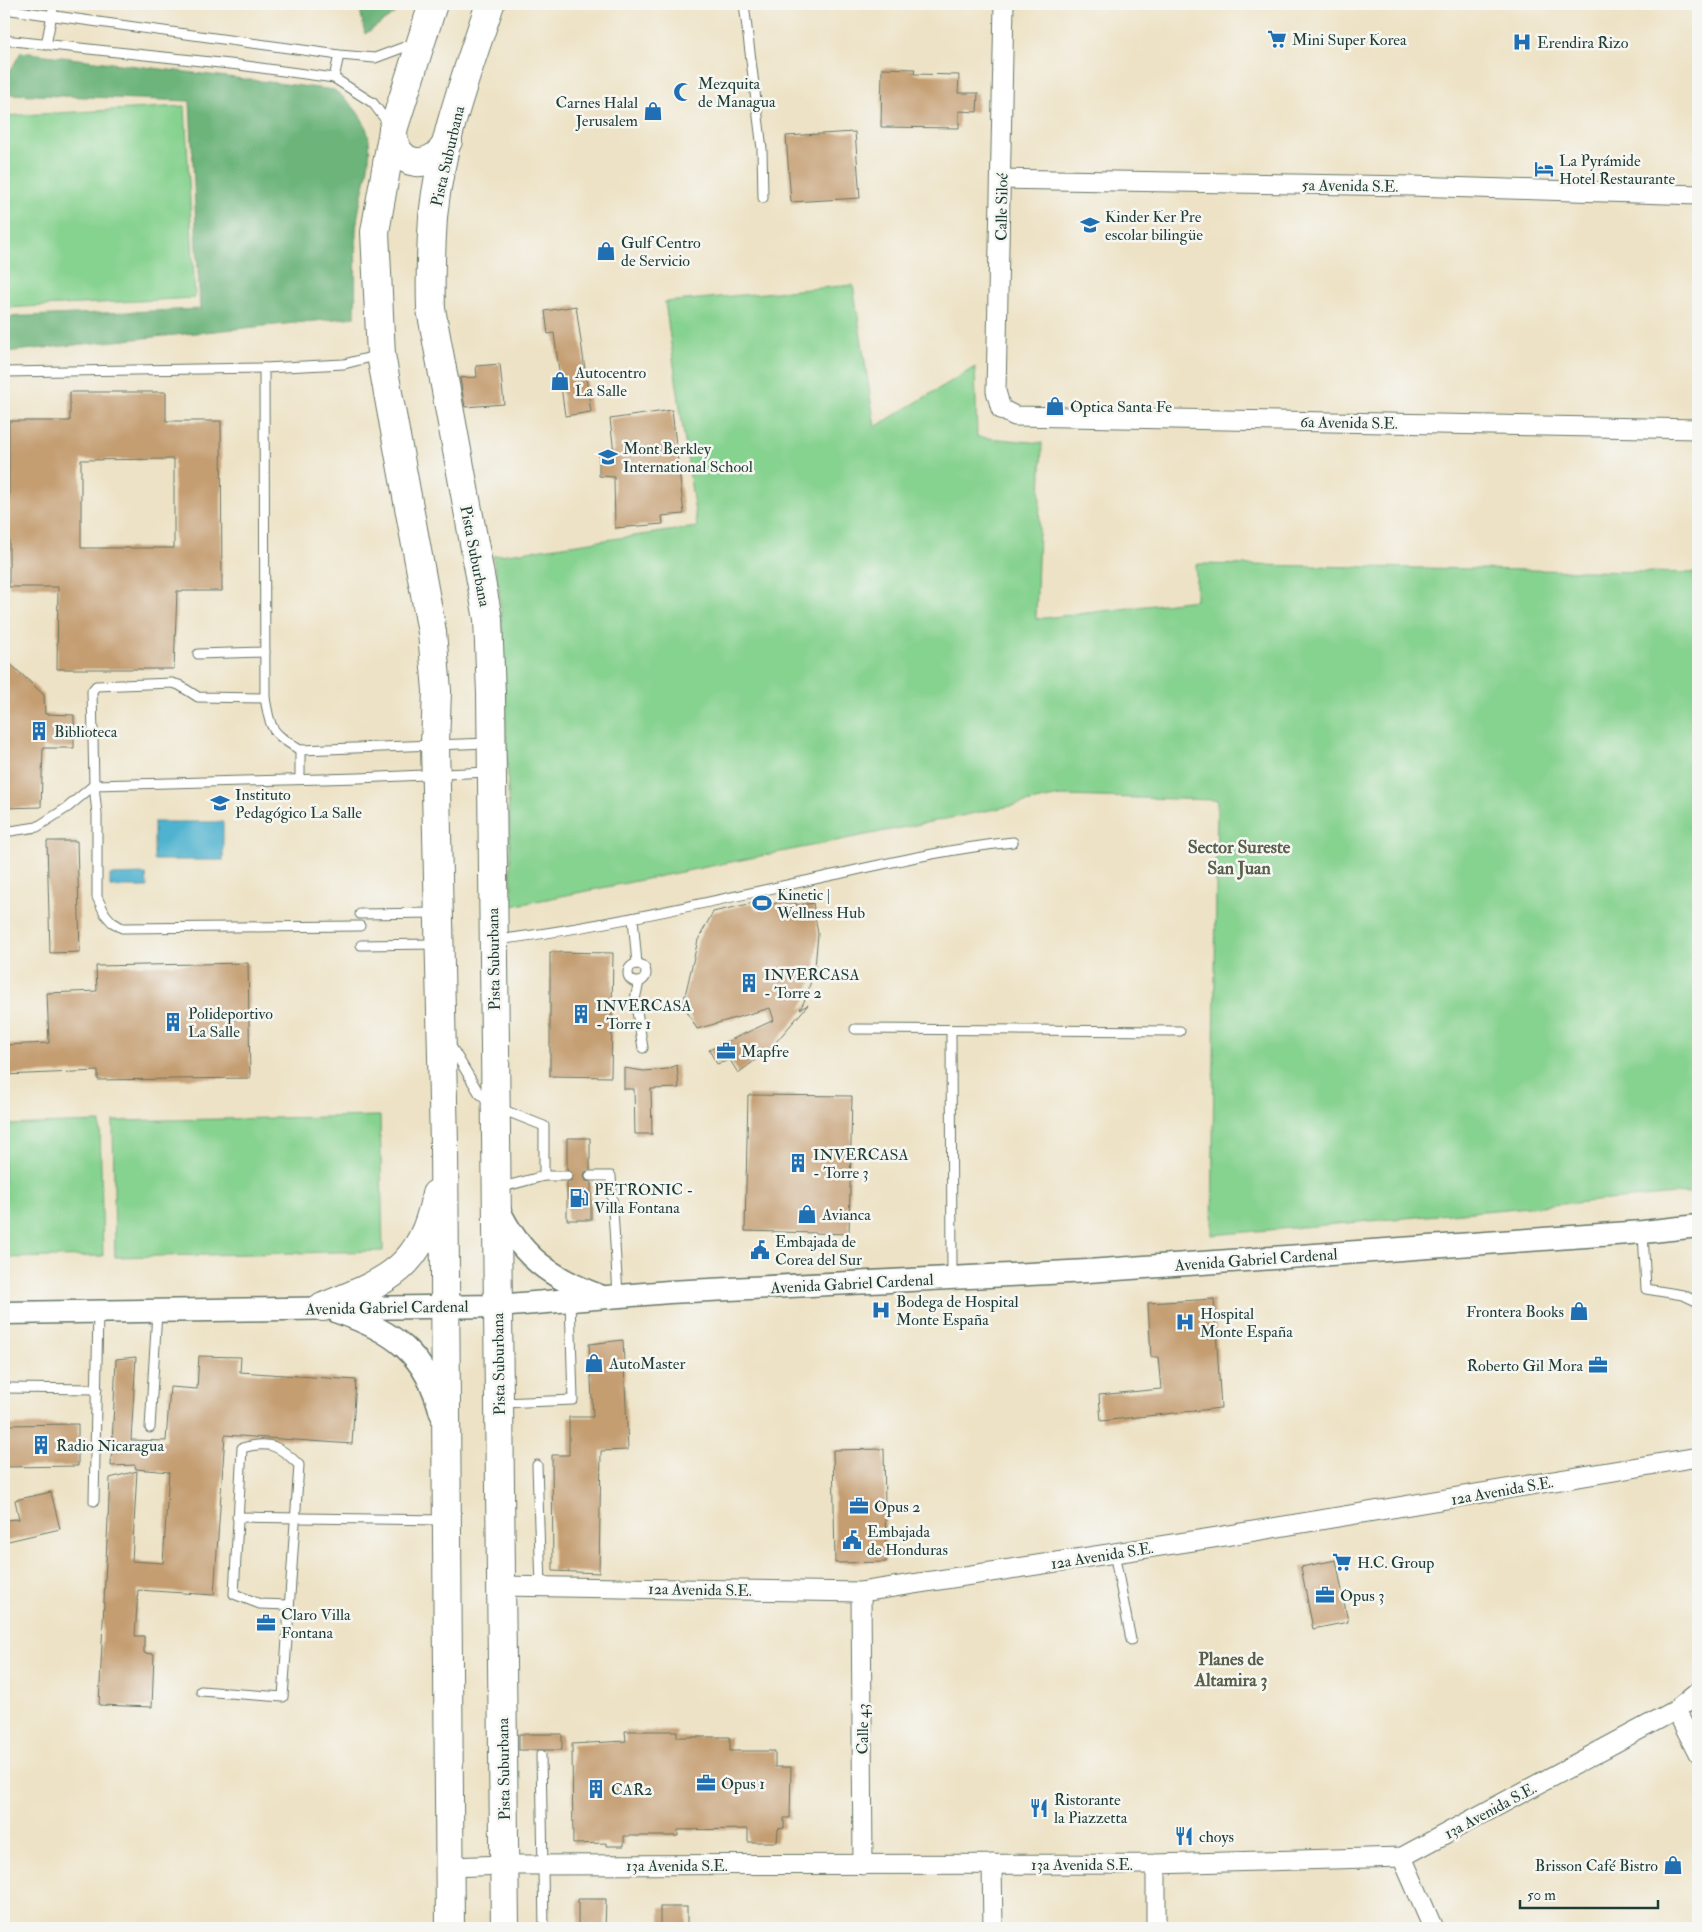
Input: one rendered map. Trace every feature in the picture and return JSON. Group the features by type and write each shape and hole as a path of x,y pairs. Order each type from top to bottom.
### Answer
{"main road":[{"path":"432,4 393,130 375,232 381,355 432,632 437,691 435,744 444,1145 450,1928"},
{"name":"Pista Suburbana","path":"490,4 448,141 433,216 430,274 431,309 488,619 492,742 505,1928"},
{"path":"393,130 393,140 402,156 419,162 436,157 448,141"},
{"path":"323,1307 382,1282 405,1264 425,1231 433,1206 444,1145"}],"street":[{"name":"Calle Siloé","path":"1001,408 996,391 1002,179 1004,4"},
{"name":"5a Avenida S.E.","path":"1002,179 1411,186 1698,194"},
{"name":"6a Avenida S.E.","path":"1001,408 1015,416 1698,429"},
{"path":"497,1198 517,1243 536,1262 571,1284 612,1297"},
{"name":"Avenida Gabriel Cardenal","path":"4,1313 497,1306 612,1297 1088,1271 1643,1232 1698,1226"},
{"path":"323,1307 386,1333 416,1357 434,1388 446,1436"},
{"name":"12a Avenida S.E.","path":"501,1586 860,1592 1114,1553 1698,1457"},
{"name":"Calle 43","path":"860,1592 862,1865"},
{"name":"13a Avenida S.E.","path":"450,1867 504,1865 1156,1864 1402,1857 1676,1710 1698,1692"},
{"path":"1676,1710 1698,1753"},
{"path":"1402,1857 1433,1928"},
{"path":"992,1864 993,1928"},
{"path":"1156,1864 1156,1928"}],"lane":[{"path":"46,45 54,4"},
{"path":"744,4 762,149 763,198"},
{"path":"4,9 338,55 375,58 420,41"},
{"path":"4,40 238,65 334,78 373,103 393,130"},
{"path":"334,78 338,55"},
{"path":"4,372 264,368 344,364 381,355"},
{"path":"264,368 265,698 272,730 300,750 492,742"},
{"path":"198,654 265,652"},
{"path":"265,698 198,697 179,685 172,683 96,686 92,691 94,784 97,814 97,897 105,914 112,922 122,928 360,926"},
{"path":"300,750 300,778"},
{"path":"4,832 37,827 68,807 94,784 492,772"},
{"path":"493,940 634,918 912,857 965,847 1013,842"},
{"path":"360,914 439,913"},
{"path":"634,918 637,964 646,971 645,977 638,982 636,999 643,1048"},
{"path":"361,945 440,944"},
{"path":"441,1023 454,1053 479,1093 496,1107 544,1126 544,1176"},
{"path":"855,1029 1180,1031"},
{"path":"951,1030 952,1278"},
{"path":"497,1198 544,1176 567,1176"},
{"path":"590,1176 612,1176 612,1297"},
{"path":"1643,1232 1646,1289 1683,1295 1698,1302"},
{"path":"498,1404 573,1400 570,1300"},
{"path":"94,1501 98,1312"},
{"path":"150,1428 157,1312"},
{"path":"4,1388 97,1389"},
{"path":"201,1691 283,1697 290,1606 300,1465 283,1448 258,1443 242,1448 234,1594 260,1604 290,1606"},
{"path":"537,1465 541,1587"},
{"path":"237,1517 447,1520"},
{"path":"1114,1553 1131,1640"},
{"path":"541,1755 544,1928"}],"green space":[{"path":"359,4 399,4 397,12 365,34"},
{"path":"21,52 334,90 353,106 364,123 369,139 367,173 356,232 355,317 4,352 4,317 200,309 190,101 10,94 9,73"},
{"path":"185,106 195,298 4,308 4,116"},
{"path":"853,285 875,427 975,367 977,437 1042,443 1036,619 1196,600 1196,564 1698,573 1698,1192 1212,1235 1217,800 1060,796 512,906 503,642 499,590 493,556 697,527 665,302"},
{"path":"380,1116 383,1251 115,1257 113,1121"},
{"path":"100,1122 103,1256 4,1258 4,1125"}],"water":[{"path":"154,822 223,822 223,860 154,860"},
{"path":"146,874 147,887 110,887 110,875"}],"building":[{"path":"882,68 915,69 914,74 959,75 958,93 978,93 977,112 959,111 959,128 881,127"},
{"path":"855,132 860,198 791,202 786,136"},
{"path":"576,306 591,412 565,416 554,333 548,334 545,311"},
{"path":"500,364 504,404 465,407 460,378 477,377 476,366"},
{"path":"70,392 166,392 166,421 221,421 222,591 177,591 174,669 57,669 58,587 9,587 9,421 70,421","holes":["174,459 174,548 81,548 81,460"]},
{"path":"672,410 684,514 662,516 663,524 615,528 614,477 599,476 599,452 614,452 610,419"},
{"name":"Biblioteca","path":"4,658 44,695 45,714 74,715 74,748 43,748 41,807 4,808"},
{"path":"47,841 77,841 80,952 50,953"},
{"name":"INVERCASA - Torre 2","path":"792,896 797,906 813,903 818,934 815,967 806,998 800,1009 808,1005 769,1050 738,1073 730,1060 717,1064 709,1050 774,1020 770,1008 697,1029 683,1004 698,940 713,912 753,903 757,911"},
{"name":"INVERCASA - Torre 1","path":"550,952 613,953 611,1077 550,1076"},
{"name":"Polideportivo La Salle","path":"248,963 250,1078 98,1080 98,1071 4,1075 4,1045 49,1043 47,993 97,991 96,966"},
{"path":"677,1065 679,1088 651,1089 652,1134 635,1134 634,1089 624,1089 624,1068 644,1071 668,1069"},
{"name":"INVERCASA - Torre 3","path":"748,1095 852,1096 849,1234 745,1231"},
{"name":"PETRONIC - Villa Fontana","path":"567,1138 590,1138 590,1170 585,1172 584,1176 586,1181 591,1182 591,1220 567,1220 567,1182 572,1180 573,1176 567,1170"},
{"path":"1214,1299 1221,1408 1101,1421 1099,1395 1161,1389 1158,1357 1151,1357 1148,1303"},
{"path":"623,1340 628,1450 601,1451 599,1573 553,1571 552,1455 569,1455 569,1417 593,1417 589,1344"},
{"path":"199,1356 241,1357 240,1372 356,1380 352,1444 225,1435 214,1595 138,1590 135,1636 144,1636 144,1653 154,1654 152,1707 99,1705 110,1478 137,1471 132,1561 163,1563 169,1472 136,1469 135,1465 111,1466 116,1359 136,1357 131,1440 166,1441 170,1387 197,1389"},
{"name":"Radio Nicaragua","path":"78,1424 78,1466 4,1467 4,1425"},
{"name":"Opus 2","path":"884,1449 886,1562 835,1563 833,1450"},
{"path":"51,1492 60,1529 4,1542 4,1520 19,1519 15,1500"},
{"name":"Opus 3","path":"1336,1560 1348,1622 1313,1629 1301,1567"},
{"path":"625,1731 677,1731 677,1737 730,1737 730,1751 775,1751 775,1767 791,1767 790,1818 784,1818 784,1828 778,1829 777,1842 748,1842 748,1829 678,1830 678,1836 624,1836 624,1846 607,1846 607,1843 573,1844 572,1744 626,1741"},
{"path":"519,1734 562,1734 562,1750 519,1750"},
{"path":"578,1899 606,1899 605,1928 578,1928"},
{"path":"660,1907 687,1907 687,1928 660,1928"}],"place":[{"name":"Mini Super Korea","path":"1277,39"},
{"name":"Erendira Rizo","path":"1522,42"},
{"name":"Mezquita de Managua","path":"683,92"},
{"name":"Carnes Halal Jerusalem","path":"653,111"},
{"name":"La Pyrámide Hotel Restaurante","path":"1544,169"},
{"name":"Kinder Ker Pre escolar bilingüe","path":"1090,225"},
{"name":"Gulf Centro de Servicio","path":"606,251"},
{"name":"Autocentro La Salle","path":"560,381"},
{"name":"Optica Santa Fe","path":"1055,406"},
{"name":"Mont Berkley International School","path":"608,457"},
{"name":"Biblioteca","path":"39,731"},
{"name":"Instituto Pedagógico La Salle","path":"220,803"},
{"name":"Kinetic | Wellness Hub","path":"762,903"},
{"name":"INVERCASA - Torre 2","path":"749,983"},
{"name":"INVERCASA - Torre 1","path":"581,1014"},
{"name":"Polideportivo La Salle","path":"173,1022"},
{"name":"Mapfre","path":"726,1051"},
{"name":"INVERCASA - Torre 3","path":"798,1163"},
{"name":"PETRONIC - Villa Fontana","path":"579,1198"},
{"name":"Avianca","path":"807,1214"},
{"name":"Embajada de Corea del Sur","path":"760,1250"},
{"name":"Bodega de Hospital Monte España","path":"881,1310"},
{"name":"Frontera Books","path":"1579,1311"},
{"name":"Hospital Monte España","path":"1185,1322"},
{"name":"AutoMaster","path":"594,1363"},
{"name":"Roberto Gil Mora","path":"1598,1365"},
{"name":"Radio Nicaragua","path":"41,1445"},
{"name":"Opus 2","path":"859,1506"},
{"name":"Embajada de Honduras","path":"852,1540"},
{"name":"H.C. Group","path":"1342,1562"},
{"name":"Opus 3","path":"1325,1595"},
{"name":"Claro Villa Fontana","path":"266,1623"},
{"name":"Opus 1","path":"706,1783"},
{"name":"CAR2","path":"596,1789"},
{"name":"Ristorante la Piazzetta","path":"1039,1808"},
{"name":"choys","path":"1184,1836"},
{"name":"Brisson Café Bistro","path":"1673,1865"}],"district":[{"name":"Sector Sureste San Juan","path":"1239,858"},
{"name":"Planes de Altamira 3","path":"1231,1669"}]}
